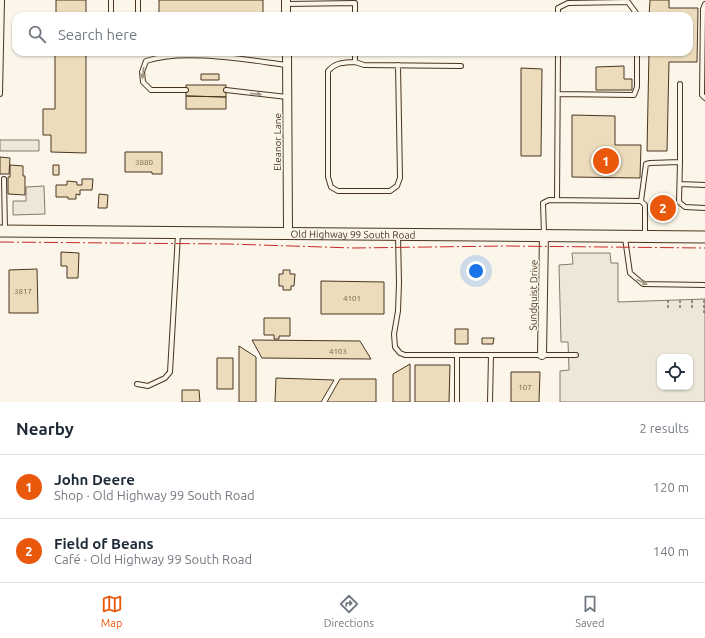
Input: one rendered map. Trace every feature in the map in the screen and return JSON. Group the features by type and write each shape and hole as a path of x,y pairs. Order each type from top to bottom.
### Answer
{"street":[{"name":"Eleanor Lane","path":"287,56 288,232"},
{"name":"Old Highway 99 South Road","path":"2,231 544,234 705,237"},
{"name":"Sundquist Drive","path":"542,355 544,234"}],"lane":[{"path":"0,94 2,0"},
{"path":"111,0 111,12"},
{"path":"138,0 138,12"},
{"path":"286,2 355,2"},
{"path":"558,12 558,8 568,3 628,2 635,12"},
{"path":"705,4 703,9 702,94 705,98"},
{"path":"172,56 157,57 146,61 142,72 143,82 151,90 186,90"},
{"path":"199,56 287,65"},
{"path":"355,56 355,62"},
{"path":"557,200 558,56"},
{"path":"558,94 634,95 637,87 637,56"},
{"path":"398,65 400,178 397,186 390,191 338,191 331,187 328,177 328,71 334,65 339,63 355,62 364,65 398,65 461,66"},
{"path":"680,84 679,202 685,207 705,208"},
{"path":"226,90 287,97"},
{"path":"645,236 645,206 641,201 646,164 680,162"},
{"path":"2,231 4,179"},
{"path":"680,184 705,185"},
{"path":"544,234 543,203 549,200 641,201"},
{"path":"137,384 148,386 165,378 170,372 178,232"},
{"path":"398,233 398,311 394,334 395,347 400,353 405,355 576,355"},
{"path":"625,236 630,273 643,284 705,285"},
{"path":"457,355 457,402"},
{"path":"490,402 491,355"}],"path":[{"path":"668,300 668,309"},
{"path":"680,300 680,309"},
{"path":"692,300 692,308"},
{"path":"704,300 704,314"}],"shaded area":[{"path":"0,140 39,140 39,151 0,151"},
{"path":"44,186 45,214 13,215 13,201 26,201 26,187"},
{"path":"572,253 610,253 611,263 618,263 618,302 705,299 705,402 560,402 560,371 569,370 568,342 561,342 559,265 573,264"}],"building":[{"path":"56,0 86,0 86,12 56,12"},
{"path":"159,0 263,0 263,12 159,12"},
{"path":"650,0 669,0 669,8 698,8 697,62 669,62 667,151 647,151 649,56 693,56 693,12 649,12"},
{"path":"55,56 86,56 86,153 51,152 51,135 43,135 43,109 55,109"},
{"path":"624,66 624,79 632,79 632,90 596,90 596,67"},
{"path":"521,68 542,69 541,156 521,156"},
{"path":"201,74 219,74 219,80 201,80"},
{"path":"186,85 226,85 226,97 186,96"},
{"path":"186,96 226,97 226,109 186,109"},
{"path":"572,115 615,116 615,145 641,145 640,178 572,177"},
{"path":"125,152 162,152 162,174 152,174 152,172 125,172"},
{"path":"0,157 10,158 9,174 0,174"},
{"path":"10,165 23,166 23,176 25,176 25,195 8,194"},
{"path":"53,165 59,165 59,175 53,175"},
{"path":"82,179 93,179 92,190 80,190 80,195 76,194 76,199 56,197 56,185 67,185 67,181 77,182 77,185 82,185"},
{"path":"99,194 108,195 107,208 98,208"},
{"path":"659,204 667,205 667,211 659,211"},
{"path":"61,252 79,253 78,278 67,278 67,266 61,266"},
{"path":"37,269 38,313 9,313 9,270"},
{"path":"283,270 290,270 290,274 295,274 294,286 291,286 291,290 283,290 283,286 279,286 279,274 283,274"},
{"path":"321,281 384,282 384,314 321,314"},
{"path":"264,318 290,318 290,336 279,336 279,339 274,339 274,335 264,335"},
{"path":"455,329 468,329 468,344 455,344"},
{"path":"482,338 494,338 493,344 482,344"},
{"path":"252,340 360,341 371,359 262,358"},
{"path":"239,346 256,357 256,402 239,402"},
{"path":"217,358 233,358 233,389 217,389"},
{"path":"410,364 410,402 393,402 393,374"},
{"path":"415,365 450,365 449,402 415,402"},
{"path":"511,372 540,372 539,402 511,402"},
{"path":"276,378 334,380 321,402 275,402"},
{"path":"340,379 376,379 376,402 327,402"},
{"path":"182,390 199,390 200,402 182,402"}],"power":[{"path":"0,242 229,244 354,248 506,246 705,248"}],"place":[{"name":"John Deere","path":"606,161"},
{"name":"Field of Beans","path":"663,208"}]}
